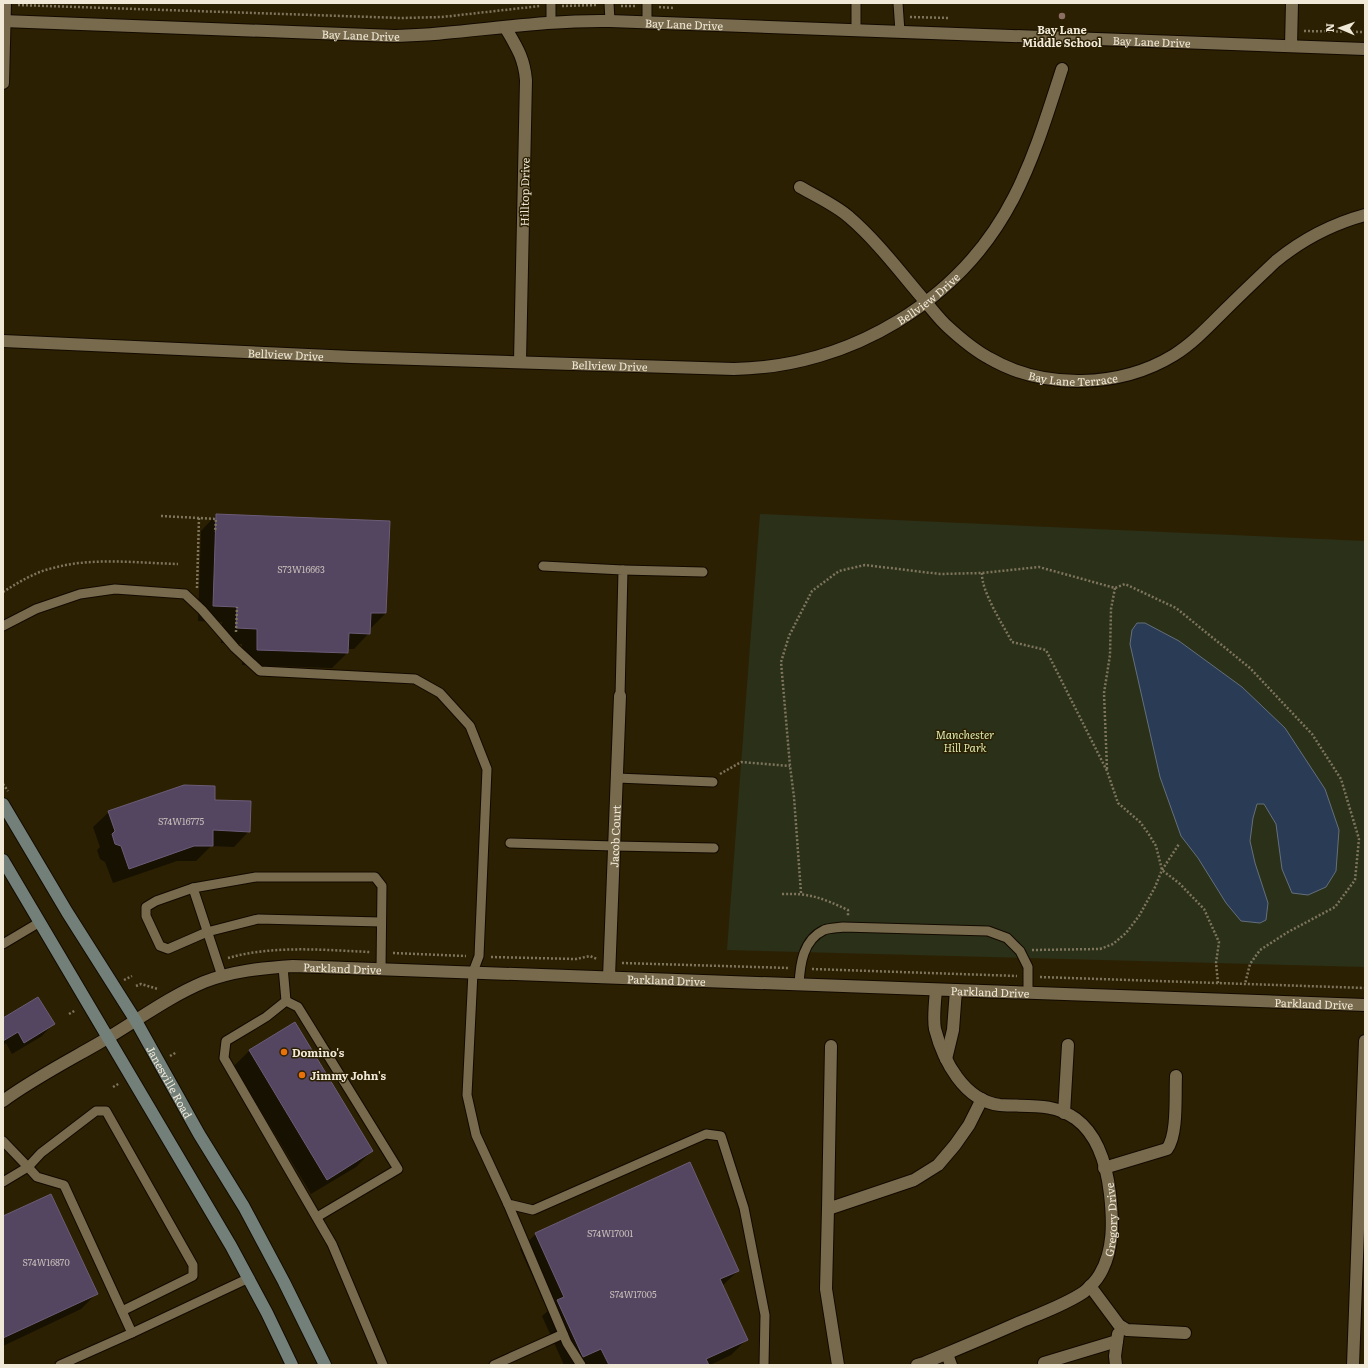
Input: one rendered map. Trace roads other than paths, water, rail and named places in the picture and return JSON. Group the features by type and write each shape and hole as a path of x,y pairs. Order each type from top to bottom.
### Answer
{"main road":[{"name":"Janesville Road","path":"3,804 67,912 136,1021 199,1134 244,1207 284,1282 325,1365"},
{"path":"3,860 231,1246 267,1312 292,1365"}],"street":[{"path":"1291,46 1292,3"},
{"path":"3,83 4,21 11,4"},
{"name":"Bay Lane Drive","path":"4,21 395,36 442,34 581,20 1365,49"},
{"name":"Hilltop Drive","path":"505,27 520,51 525,68 526,80 520,361"},
{"name":"Bellview Drive","path":"3,341 352,357 520,361 734,369 775,366 822,356 881,332 910,314 955,277 977,253 997,226 1014,198 1031,160 1062,69"},
{"name":"Bay Lane Terrace","path":"800,187 848,216 886,256 947,327 974,348 1000,364 1024,373 1060,380 1078,381 1113,378 1144,368 1173,355 1204,331 1289,250 1319,232 1336,224 1365,215"},
{"name":"Jacob Court","path":"609,977 620,696"},
{"name":"Parkland Drive","path":"3,1101 22,1087 109,1038 163,1002 204,982 235,972 265,967 283,966 473,972 1365,1005"},
{"name":"Gregory Drive","path":"917,1365 949,1359 1084,1292 1100,1273 1106,1261 1112,1236 1112,1210 1109,1185 1100,1152 1090,1133 1076,1119 1051,1108 999,1105 982,1099 972,1093 961,1082 946,1059 935,1028 936,990"},
{"path":"946,1059 952,1030 956,990"},
{"path":"1353,1365 1365,1041"},
{"path":"1064,1113 1068,1045"},
{"path":"830,1046 826,1289 838,1365"},
{"path":"1104,1168 1167,1149 1172,1144 1174,1134 1176,1076"},
{"path":"828,1209 914,1180 938,1165 969,1125 982,1099"},
{"path":"1090,1286 1119,1325 1127,1330 1184,1334"},
{"path":"1116,1365 1115,1356 1119,1325"},
{"path":"1044,1363 1117,1341"}],"lane":[{"path":"856,3 856,30"},
{"path":"898,3 900,32"},
{"path":"604,4 610,21"},
{"path":"551,23 552,5"},
{"path":"644,5 647,22"},
{"path":"543,566 703,572"},
{"path":"620,696 623,570"},
{"path":"3,626 36,608 80,594 115,588 185,594 202,610 235,648 260,671 415,679 440,693 470,726 487,769 478,956 473,972 467,1095 476,1135 508,1204 566,1343 581,1365"},
{"path":"617,778 714,782"},
{"path":"510,842 714,848"},
{"path":"381,922 258,919 207,932 168,949 160,946 146,916 146,907 156,901 193,888 256,877 375,876 382,886 381,969"},
{"path":"193,888 222,976"},
{"path":"3,944 40,922"},
{"path":"799,984 800,969 804,953 811,940 824,930 848,927 988,931 1007,938 1020,951 1028,967 1028,993"},
{"path":"283,966 286,1001"},
{"path":"286,1001 298,1007 398,1169 317,1217"},
{"path":"286,1001 266,1017 226,1041 224,1058 332,1244 382,1365"},
{"path":"3,1182 28,1167 41,1153 96,1112 106,1111 194,1265 193,1276 122,1311"},
{"path":"508,1204 533,1210 706,1134 721,1136 744,1208 765,1315 764,1365"},
{"path":"3,1141 37,1177 64,1185 132,1333"},
{"path":"60,1365 249,1278"},
{"path":"494,1365 562,1334"}],"water":[{"path":"1137,623 1145,623 1179,641 1242,687 1285,728 1325,789 1339,830 1336,871 1326,887 1308,895 1292,893 1282,869 1276,824 1264,804 1257,804 1253,818 1250,841 1255,863 1268,903 1266,920 1260,923 1241,921 1226,903 1198,858 1181,836 1160,777 1130,644 1132,630"}],"place":[{"name":"Bay Lane Middle School","path":"1062,16"},
{"name":"Domino's","path":"284,1052"},
{"name":"Jimmy John's","path":"302,1075"}],"park label":[{"name":"Manchester Hill Park","path":"965,740"}]}
